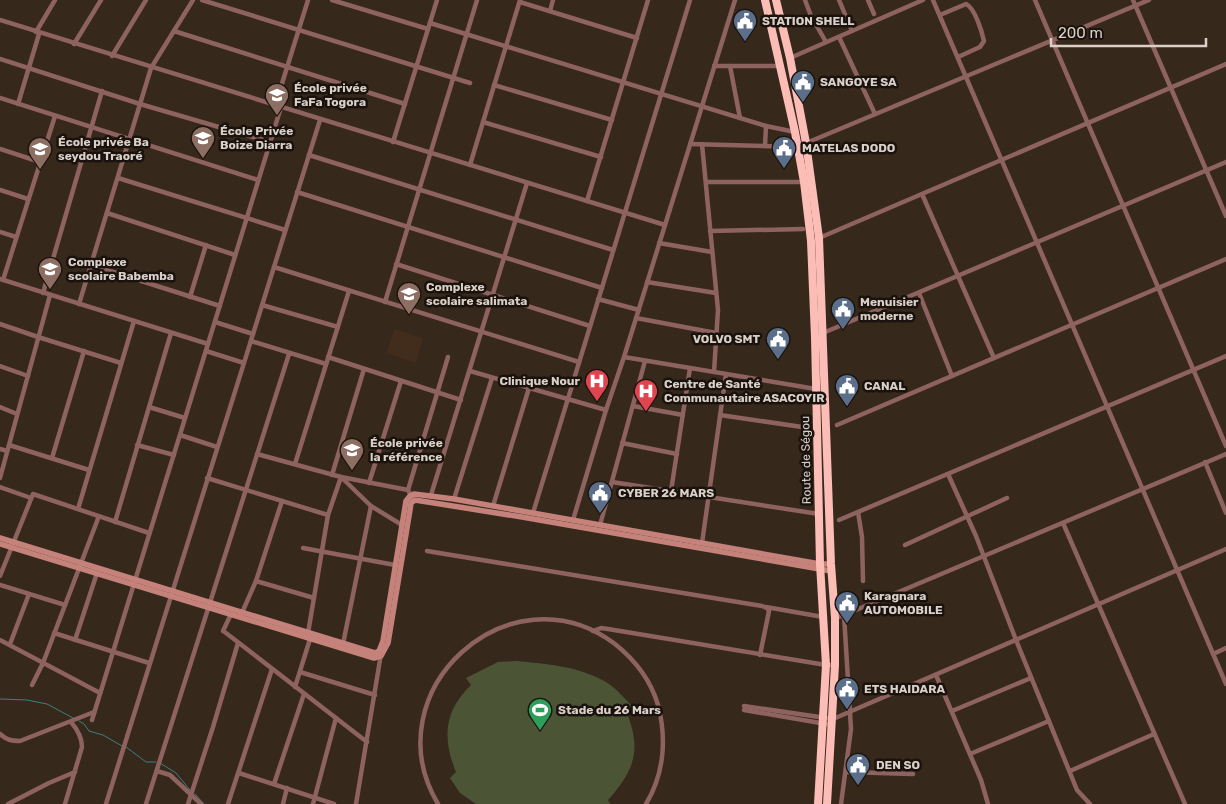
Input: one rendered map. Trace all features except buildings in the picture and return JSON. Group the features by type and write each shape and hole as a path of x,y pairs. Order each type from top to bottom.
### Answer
{"highway":[{"name":"Route de Ségou","path":"765,0 798,147 811,241 816,337 819,514 826,665 818,804"},
{"name":"Route de Ségou","path":"776,0 790,58 806,143 819,238 824,333 831,568 835,618 835,665 827,804"}],"street":[{"path":"18,104 38,33 56,0"},
{"path":"74,44 101,0"},
{"path":"112,56 146,0"},
{"path":"79,304 151,68 193,0"},
{"path":"202,0 470,83"},
{"path":"275,106 308,0"},
{"path":"332,0 428,29"},
{"path":"393,142 437,0"},
{"path":"384,302 477,0"},
{"path":"550,11 553,0"},
{"path":"587,202 648,0"},
{"path":"532,513 690,0"},
{"path":"573,520 735,0"},
{"path":"805,0 811,16 826,42"},
{"path":"839,0 852,31"},
{"path":"868,0 874,14"},
{"path":"790,58 923,0"},
{"path":"933,0 1226,684"},
{"path":"1035,0 1226,446"},
{"path":"1132,0 1226,216"},
{"path":"812,141 1149,0"},
{"path":"470,165 520,1 637,38"},
{"path":"940,16 966,4 973,11 984,41 980,48 958,57"},
{"path":"0,20 665,225"},
{"path":"430,23 766,126 795,132"},
{"path":"174,31 405,104"},
{"path":"839,36 875,114"},
{"path":"0,59 140,104 270,142"},
{"path":"819,238 1226,64"},
{"path":"714,66 781,66"},
{"path":"730,66 740,118"},
{"path":"494,85 612,120"},
{"path":"43,292 102,91"},
{"path":"0,98 258,180"},
{"path":"92,720 281,108"},
{"path":"55,116 1,280 208,344"},
{"path":"106,804 320,120"},
{"path":"483,122 601,157"},
{"path":"765,146 766,126"},
{"path":"690,144 798,147"},
{"path":"702,144 718,310 714,372"},
{"path":"0,149 40,162"},
{"path":"309,155 613,250"},
{"path":"824,333 1226,162"},
{"path":"118,178 285,230"},
{"path":"706,182 804,182"},
{"path":"431,495 527,183"},
{"path":"0,190 28,199"},
{"path":"297,192 602,288"},
{"path":"922,194 994,358"},
{"path":"107,213 235,255"},
{"path":"710,231 803,229"},
{"path":"0,232 16,237"},
{"path":"660,243 712,252"},
{"path":"190,296 206,245"},
{"path":"837,425 1226,259"},
{"path":"396,264 590,326"},
{"path":"91,265 220,306"},
{"path":"274,267 579,362"},
{"path":"647,282 716,293"},
{"path":"295,464 349,291"},
{"path":"919,293 952,376"},
{"path":"0,478 50,295"},
{"path":"598,299 638,310"},
{"path":"262,305 338,327"},
{"path":"636,318 716,333"},
{"path":"78,509 134,321"},
{"path":"215,322 253,334"},
{"path":"0,324 121,363"},
{"path":"115,522 171,333"},
{"path":"250,341 326,364"},
{"path":"52,458 84,351"},
{"path":"206,351 244,363"},
{"path":"146,804 289,354"},
{"path":"839,520 1226,356"},
{"path":"328,357 461,400"},
{"path":"380,653 388,643 411,495 437,392 448,357"},
{"path":"624,358 816,389"},
{"path":"600,525 645,361"},
{"path":"0,366 28,376"},
{"path":"671,491 690,368"},
{"path":"332,475 364,369"},
{"path":"470,370 606,410"},
{"path":"702,543 726,374"},
{"path":"454,499 492,378"},
{"path":"369,483 401,381"},
{"path":"494,506 529,388"},
{"path":"633,406 683,415"},
{"path":"0,407 18,414"},
{"path":"149,407 185,418"},
{"path":"720,415 809,428"},
{"path":"180,435 217,447"},
{"path":"622,443 677,454"},
{"path":"9,445 90,470"},
{"path":"137,445 174,455"},
{"path":"0,449 7,452"},
{"path":"257,454 431,501 831,568"},
{"path":"835,618 1226,454"},
{"path":"1205,462 1226,513"},
{"path":"948,474 968,516 1077,790 1090,804"},
{"path":"207,478 328,515"},
{"path":"341,478 371,506 402,525"},
{"path":"295,687 310,635 314,598 328,515 341,478"},
{"path":"612,482 819,514"},
{"path":"0,487 31,498"},
{"path":"0,576 34,494 149,533"},
{"path":"356,804 406,501 411,495 431,495 494,506 702,543 821,567"},
{"path":"905,545 1007,498"},
{"path":"241,615 256,582 282,501"},
{"path":"343,646 371,506"},
{"path":"858,512 862,537 863,581"},
{"path":"32,685 43,663 99,516"},
{"path":"1062,523 1185,804"},
{"path":"0,538 12,544 343,646 380,653"},
{"path":"0,544 12,544"},
{"path":"303,548 395,565"},
{"path":"744,708 832,722 850,712 1226,549"},
{"path":"427,551 762,606 823,618"},
{"path":"80,565 98,573 135,582"},
{"path":"75,640 98,573"},
{"path":"256,582 314,598"},
{"path":"0,585 65,605"},
{"path":"10,644 29,594"},
{"path":"209,605 231,614 241,615"},
{"path":"760,655 769,611 762,606"},
{"path":"231,614 224,630 238,643 367,742"},
{"path":"841,804 851,729 844,615"},
{"path":"438,804 424,770 422,754 422,726 426,707 438,680 458,655 473,642 492,631 518,622 553,621 593,630 612,642 634,661 651,687 662,725 664,746 659,776 646,804"},
{"path":"593,630 608,629 760,655 835,665"},
{"path":"54,633 149,663"},
{"path":"0,640 100,693"},
{"path":"188,804 238,643"},
{"path":"1213,654 1226,648"},
{"path":"228,804 272,669"},
{"path":"300,672 375,695"},
{"path":"936,675 981,780 988,804"},
{"path":"952,711 1031,678"},
{"path":"274,784 304,694"},
{"path":"0,734 12,741 20,741 94,712"},
{"path":"313,804 336,718"},
{"path":"65,804 82,747 82,741 73,721"},
{"path":"970,754 1049,721"},
{"path":"1070,771 1154,734"},
{"path":"157,769 170,775 201,804"},
{"path":"8,804 75,772"},
{"path":"846,772 913,774"},
{"path":"239,773 334,804"},
{"path":"283,804 287,788"}],"shaded area":[{"path":"394,329 423,338 416,363 387,353"}],"green space":[{"name":"Stade du 26 Mars","path":"498,662 539,663 585,672 610,684 632,706 626,711 634,737 633,758 630,769 608,800 610,804 476,804 460,793 450,778 456,772 449,748 448,726 455,705 471,685 466,678"}],"waterway":[{"path":"0,699 27,700 47,704 73,718"},
{"path":"79,721 89,731 103,735 122,746"},
{"path":"126,747 146,762 156,762"},
{"path":"160,763 176,773 190,790"},
{"path":"195,794 204,804"}],"place":[{"name":"STATION SHELL","path":"745,42"},
{"name":"SANGOYE SA","path":"803,103"},
{"name":"École privée FaFa Togora","path":"277,116"},
{"name":"École Privée Boize Diarra","path":"203,159"},
{"name":"MATELAS DODO","path":"784,169"},
{"name":"École privée Ba seydou Traoré","path":"40,170"},
{"name":"Complexe scolaire Babemba","path":"50,290"},
{"name":"Complexe scolaire salimata","path":"409,315"},
{"name":"Menuisier moderne","path":"843,330"},
{"name":"VOLVO SMT","path":"778,360"},
{"name":"Clinique Nour","path":"597,402"},
{"name":"CANAL","path":"847,407"},
{"name":"Centre de Santé Communautaire ASACOYIR","path":"646,412"},
{"name":"École privée la référence","path":"352,471"},
{"name":"CYBER 26 MARS","path":"600,514"},
{"name":"Karagnara AUTOMOBILE","path":"847,624"},
{"name":"ETS HAIDARA","path":"847,710"},
{"name":"Stade du 26 Mars","path":"540,731"},
{"name":"DEN SO","path":"858,786"}]}
